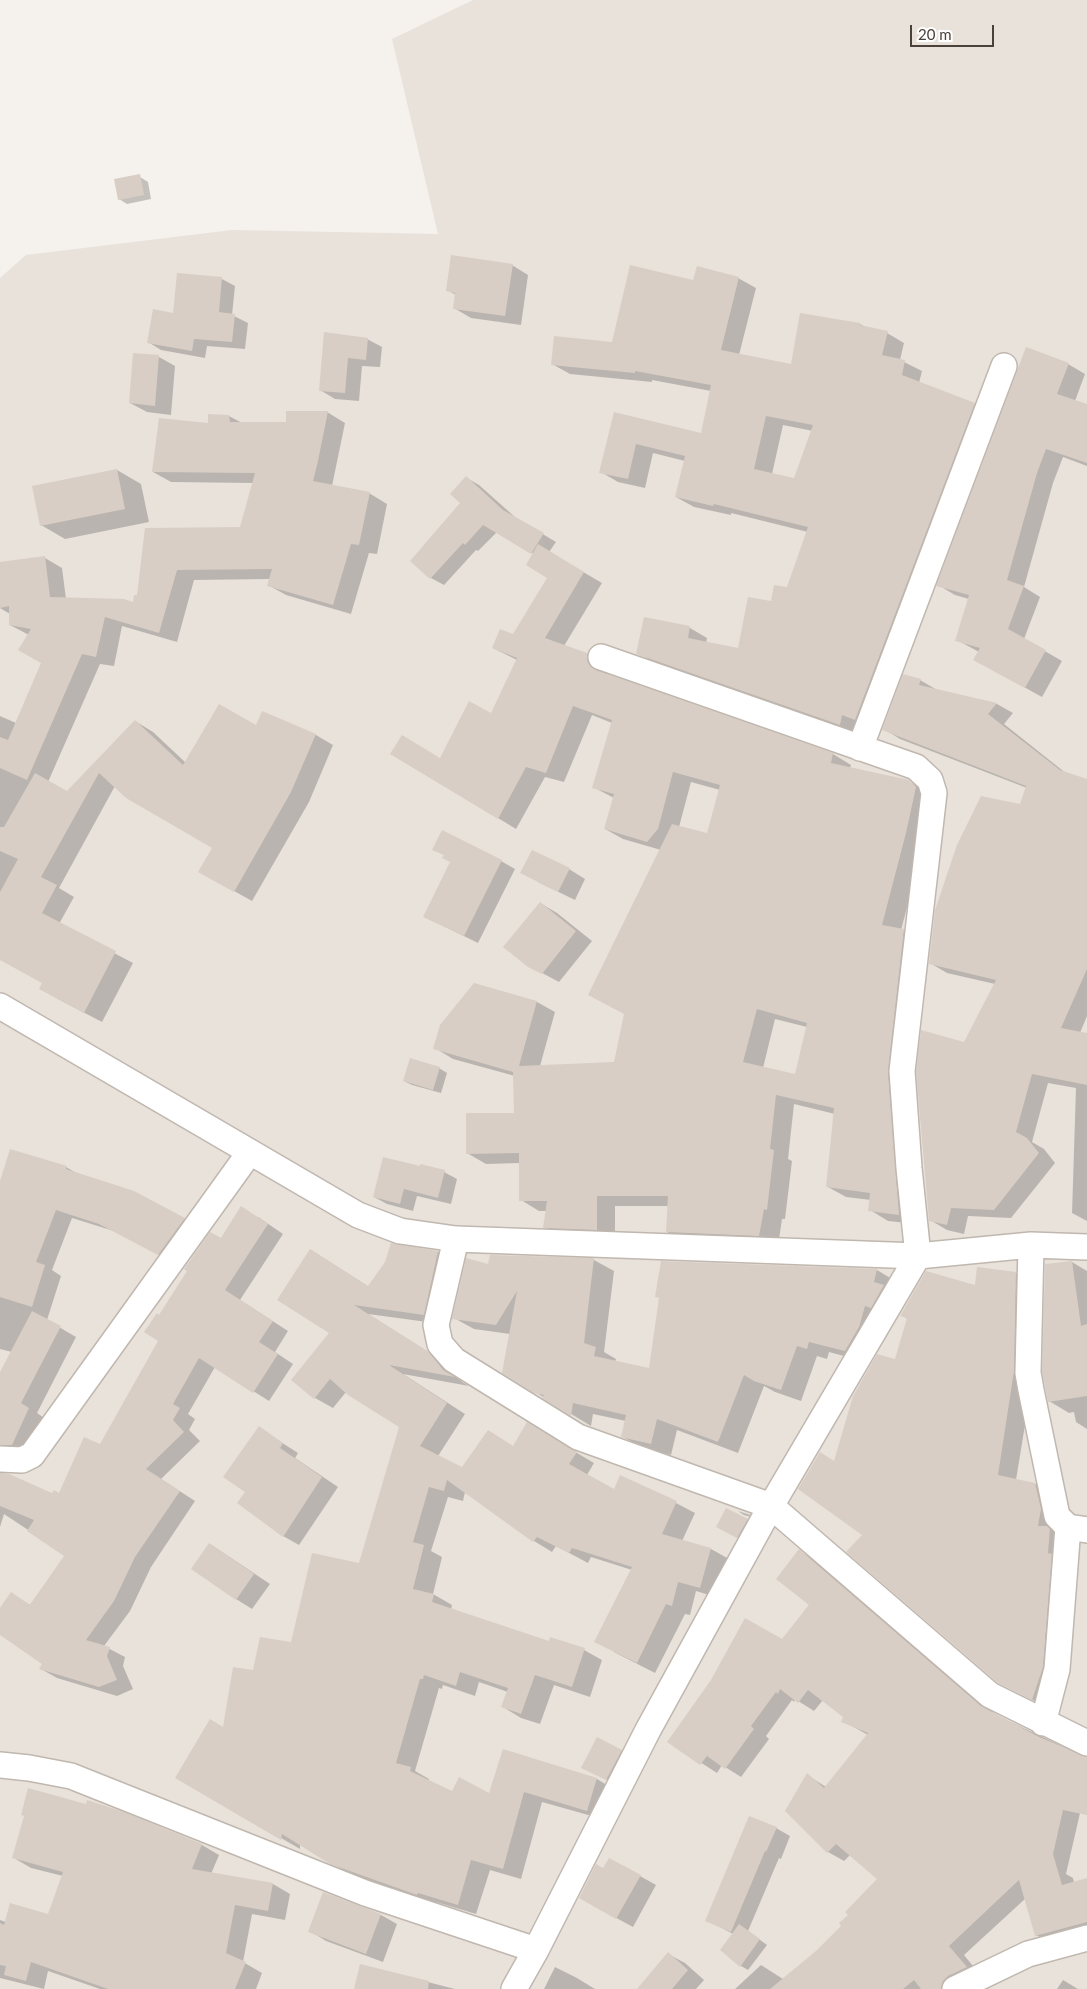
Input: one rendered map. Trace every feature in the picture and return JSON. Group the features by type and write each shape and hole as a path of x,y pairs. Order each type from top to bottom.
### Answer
{"street":[{"path":"860,748 1004,366"},
{"path":"514,1989 536,1950 648,1730 771,1506 918,1256 908,1168 902,1070 934,793 930,780 916,767 601,657"},
{"path":"0,1006 358,1215 400,1230 456,1239 918,1256 1031,1245 1087,1247"},
{"path":"0,1459 22,1460 32,1455 250,1152"},
{"path":"456,1239 436,1325 440,1344 454,1360 578,1437 771,1506 990,1695 1043,1723 1087,1743"},
{"path":"1031,1245 1028,1373 1057,1516 1078,1529 1057,1669 1043,1723"},
{"path":"0,1765 71,1776 365,1894 536,1950"},
{"path":"955,1989 1028,1954 1087,1938"}],"shaded area":[{"path":"473,0 1087,0 1087,1989 0,1989 0,278 26,255 232,230 438,234 392,39"}],"building":[{"path":"140,174 144,195 118,200 114,179"},
{"path":"451,255 513,264 505,316 453,309 455,293 446,291"},
{"path":"630,265 693,280 697,266 739,277 721,350 791,364 800,313 860,323 860,325 888,331 882,355 905,360 902,375 975,403 855,720 842,715 840,725 636,654 644,617 690,626 688,638 738,648 748,597 771,601 774,585 787,587 808,527 714,504 713,506 675,497 685,456 636,444 628,479 599,473 614,412 701,433 711,385 635,371 635,373 551,365 554,336 612,342","holes":["766,416 813,425 794,478 754,469"]},
{"path":"177,273 222,277 219,312 235,314 232,342 194,339 192,351 147,343 153,309 173,313"},
{"path":"324,332 368,338 366,360 348,358 345,393 319,391"},
{"path":"1026,347 1069,363 1057,394 1087,404 1087,463 1046,449 1037,473 1007,580 1024,586 1008,629 1046,650 1025,688 973,660 980,648 955,641 969,595 936,586"},
{"path":"133,353 159,355 155,406 129,403"},
{"path":"286,411 328,411 313,481 370,492 359,545 351,544 333,605 267,586 272,569 177,570 159,633 105,617 96,657 82,654 27,780 0,768 0,737 8,740 41,663 18,650 31,629 9,625 9,606 0,608 0,562 45,556 50,597 124,599 133,602 134,595 137,595 145,528 240,527 255,473 152,472 159,418 208,423 208,414 229,415 230,422 286,422"},
{"path":"117,469 125,509 40,526 32,486"},
{"path":"466,476 503,510 544,533 531,554 483,525 465,545 463,543 430,579 410,561 460,503 450,494"},
{"path":"538,544 584,572 545,638 587,653 587,660 590,666 596,670 833,753 831,763 909,780 916,787 882,925 904,929 888,1072 899,1215 868,1211 870,1193 826,1187 834,1108 776,1095 770,1149 774,1150 767,1210 764,1209 759,1236 666,1232 668,1196 597,1196 597,1230 543,1228 547,1201 519,1201 519,1153 466,1154 466,1113 514,1113 513,1072 433,1049 440,1025 474,983 537,1001 519,1066 614,1062 624,1014 588,995 672,824 707,833 720,785 673,772 658,829 647,842 604,829 614,794 592,788 612,720 573,706 546,773 526,767 498,819 390,754 402,735 440,758 469,701 491,713 517,658 492,648 500,629 513,634 547,578 526,565","holes":["757,1009 807,1023 795,1074 743,1062"]},
{"path":"903,674 921,679 919,685 997,703 988,714 1060,770 1087,779 1087,969 1061,1028 1087,1033 1087,1085 1032,1074 1016,1132 1027,1138 1039,1153 994,1210 951,1208 947,1225 929,1221 916,1071 921,1030 964,1042 996,980 929,964 935,910 957,845 981,796 1020,804 1026,786 882,730"},
{"path":"219,704 256,725 262,711 316,734 291,792 234,892 198,872 212,848 126,798 99,773 41,877 57,885 42,913 116,951 84,1013 39,989 42,983 0,960 0,892 18,859 0,851 0,827 4,827 35,773 67,791 135,720 183,765"},
{"path":"442,830 502,860 464,936 423,917 450,862 442,858 444,855 432,850"},
{"path":"532,850 570,868 558,892 520,873"},
{"path":"540,902 576,931 542,974 528,967 503,947"},
{"path":"410,1058 440,1067 433,1090 403,1081"},
{"path":"10,1149 67,1166 66,1169 134,1191 185,1218 158,1255 99,1224 56,1210 36,1262 45,1265 32,1307 0,1297 0,1181"},
{"path":"383,1157 445,1170 438,1198 404,1189 400,1204 373,1197"},
{"path":"241,1206 268,1224 225,1290 273,1321 259,1342 278,1354 253,1393 199,1358 173,1404 180,1408 173,1420 184,1432 146,1469 180,1491 135,1557 114,1601 86,1640 110,1647 107,1656 117,1680 99,1687 39,1669 42,1664 0,1635 0,1608 11,1592 30,1605 64,1556 27,1531 34,1520 0,1506 0,1473 9,1474 52,1493 54,1490 59,1493 84,1437 100,1444 158,1341 144,1332 157,1313 159,1315 187,1271 184,1269 210,1232 221,1238"},
{"path":"391,1243 438,1251 424,1315 354,1305 429,1352 443,1370 455,1377 389,1365 447,1403 420,1446 462,1467 488,1430 513,1446 527,1422 577,1452 569,1464 614,1489 620,1475 677,1501 662,1534 711,1548 700,1588 678,1582 672,1606 666,1604 637,1663 594,1642 632,1567 572,1548 569,1553 537,1537 533,1542 447,1480 444,1491 429,1487 413,1542 424,1545 413,1589 434,1594 432,1602 549,1641 550,1637 585,1648 572,1687 535,1675 521,1714 501,1707 508,1688 460,1672 456,1686 424,1675 423,1679 420,1679 396,1763 411,1767 410,1771 452,1791 459,1777 489,1793 503,1749 597,1778 587,1811 524,1792 503,1869 471,1860 458,1905 418,1893 417,1895 330,1864 282,1834 281,1840 175,1778 210,1719 223,1727 233,1667 253,1670 260,1637 291,1642 312,1553 359,1563 399,1427 348,1395 330,1379 314,1399 291,1380 329,1333 277,1300 310,1249 368,1286 385,1262"},
{"path":"490,1255 594,1258 584,1343 596,1347 594,1356 649,1368 659,1298 655,1297 661,1261 877,1269 874,1282 884,1285 871,1308 865,1306 859,1327 845,1351 809,1342 807,1349 797,1346 781,1390 754,1381 744,1375 718,1442 657,1419 651,1444 621,1437 626,1415 573,1403 571,1416 542,1398 544,1395 534,1393 502,1373 517,1291 496,1325 452,1319 466,1258 488,1264"},
{"path":"1072,1261 1081,1326 1087,1324 1087,1396 1048,1402 1042,1372 1045,1264"},
{"path":"977,1267 1016,1272 1014,1371 998,1475 1035,1483 1041,1509 1038,1526 1047,1526 1050,1529 1048,1553 1052,1554 1043,1667 1032,1700 998,1683 846,1552 862,1535 798,1489 820,1452 834,1461 853,1396 877,1354 895,1359 907,1318 900,1316 926,1271 975,1285"},
{"path":"32,1311 61,1326 21,1403 29,1408 12,1445 0,1445 0,1372"},
{"path":"259,1426 283,1443 280,1448 322,1477 283,1537 237,1503 245,1492 223,1477"},
{"path":"726,1508 748,1519 737,1538 716,1527"},
{"path":"209,1543 254,1574 236,1600 191,1569"},
{"path":"799,1549 981,1706 1039,1737 1087,1757 1087,1815 1063,1810 1053,1854 1062,1885 1087,1878 1087,1922 1035,1936 1019,1880 949,1946 967,1967 948,1976 943,1981 941,1989 921,1989 914,1980 903,1989 770,1989 816,1951 841,1926 839,1923 848,1915 845,1912 877,1879 836,1844 827,1853 785,1811 807,1773 824,1788 868,1733 841,1722 843,1717 808,1690 798,1703 780,1689 778,1694 776,1692 751,1726 754,1729 725,1769 707,1756 700,1765 667,1742 711,1680 745,1618 782,1639 809,1605 776,1579"},
{"path":"597,1737 622,1750 606,1780 581,1768"},
{"path":"28,1788 86,1804 87,1800 124,1812 202,1844 192,1869 273,1883 268,1911 235,1905 226,1953 246,1962 235,1989 108,1989 31,1962 26,1981 4,1975 6,1966 0,1965 0,1923 4,1925 10,1903 48,1914 63,1872 12,1858 24,1816 21,1815"},
{"path":"749,1816 777,1827 731,1932 705,1921"},
{"path":"609,1858 641,1875 616,1919 579,1898 596,1864 603,1868"},
{"path":"323,1892 381,1914 366,1954 308,1932"},
{"path":"739,1924 760,1939 740,1967 720,1950"},
{"path":"668,1952 688,1970 672,1989 637,1989"},
{"path":"360,1964 429,1981 428,1989 354,1989"}]}
